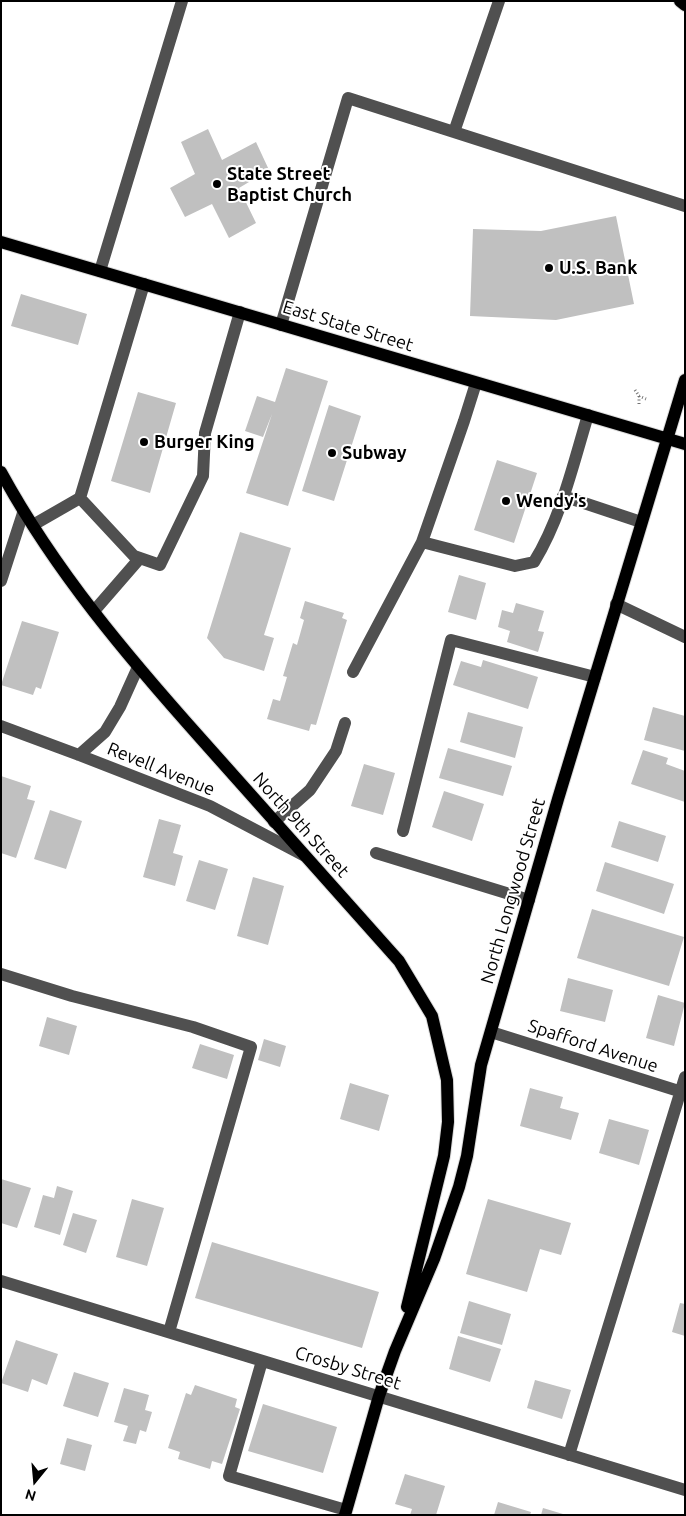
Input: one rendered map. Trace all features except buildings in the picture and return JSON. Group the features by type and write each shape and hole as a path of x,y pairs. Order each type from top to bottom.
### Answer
{"main road":[{"path":"680,1 685,5"},
{"name":"East State Street","path":"1,242 685,444"},
{"name":"North Longwood Street","path":"345,1513 379,1396 434,1259 459,1187 467,1156 481,1065 616,604 685,380"},
{"name":"North 9th Street","path":"1,472 23,513 64,573 138,667 399,961 432,1016 447,1080 448,1122 444,1156 423,1245"},
{"name":"North Longwood Street","path":"396,1351 423,1245"}],"street":[{"path":"100,271 182,1"},
{"path":"454,132 499,1"},
{"path":"281,325 348,98 685,206"},
{"path":"32,526 80,498 144,284"},
{"path":"80,498 134,556 160,565 203,476 205,433 240,312"},
{"path":"353,672 422,542 476,383"},
{"path":"422,542 515,566 534,562 546,542 563,496 588,416"},
{"path":"563,496 641,522"},
{"path":"1,582 23,513"},
{"path":"94,611 140,558"},
{"path":"616,604 685,637"},
{"path":"403,831 451,640 595,677"},
{"path":"79,755 105,732 120,707 138,667"},
{"path":"274,822 310,790 336,751 345,723"},
{"name":"Revell Avenue","path":"1,726 210,806 303,855"},
{"path":"376,853 528,900"},
{"path":"1,974 72,996 194,1027 251,1047 169,1332"},
{"name":"Spafford Avenue","path":"491,1032 683,1092"},
{"path":"569,1455 683,1092 685,1077"},
{"name":"Crosby Street","path":"1,1281 685,1490"},
{"path":"262,1361 229,1476 345,1513"}],"path":[{"path":"635,390 639,396 646,399"},
{"path":"639,396 639,404"}],"place":[{"name":"State Street Baptist Church","path":"217,184"},
{"name":"U.S. Bank","path":"549,268"},
{"name":"Burger King","path":"144,442"},
{"name":"Subway","path":"332,453"},
{"name":"Wendy's","path":"506,501"}]}
